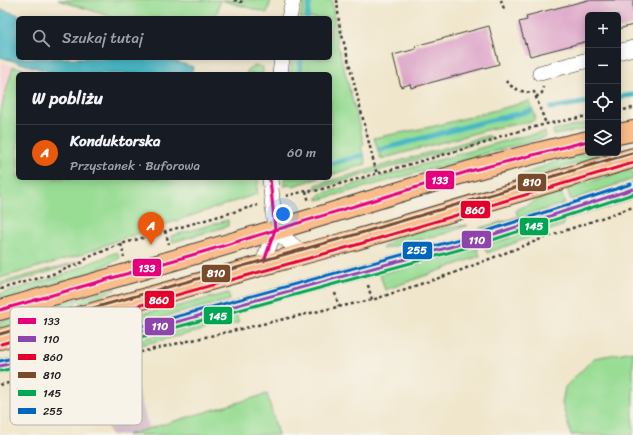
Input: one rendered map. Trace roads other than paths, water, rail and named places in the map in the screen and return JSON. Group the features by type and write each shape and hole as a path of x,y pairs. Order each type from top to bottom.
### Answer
{"main road":[{"path":"621,133 633,131"},
{"path":"10,307 275,230 455,174 550,149 585,142"},
{"path":"113,307 355,240 633,158"},
{"path":"0,310 10,307"},
{"path":"0,339 10,336"}],"street":[{"path":"289,16 293,0"},
{"path":"621,51 633,48"},
{"path":"280,72 282,60"},
{"path":"540,73 585,61"},
{"path":"262,265 275,230 270,180"},
{"path":"142,331 472,241 633,189"},
{"path":"275,230 303,254"},
{"path":"0,366 10,364"}],"water":[{"path":"0,9 23,16 16,16 16,60 170,60 193,67 192,72 50,72 0,57"}],"waterway":[{"path":"307,16 310,0"},
{"path":"300,72 301,60"},
{"path":"621,97 633,95"},
{"path":"551,108 585,102"},
{"path":"379,150 530,111"},
{"path":"332,163 363,155"}],"place":[{"name":"Konduktorska","path":"151,245"}]}
